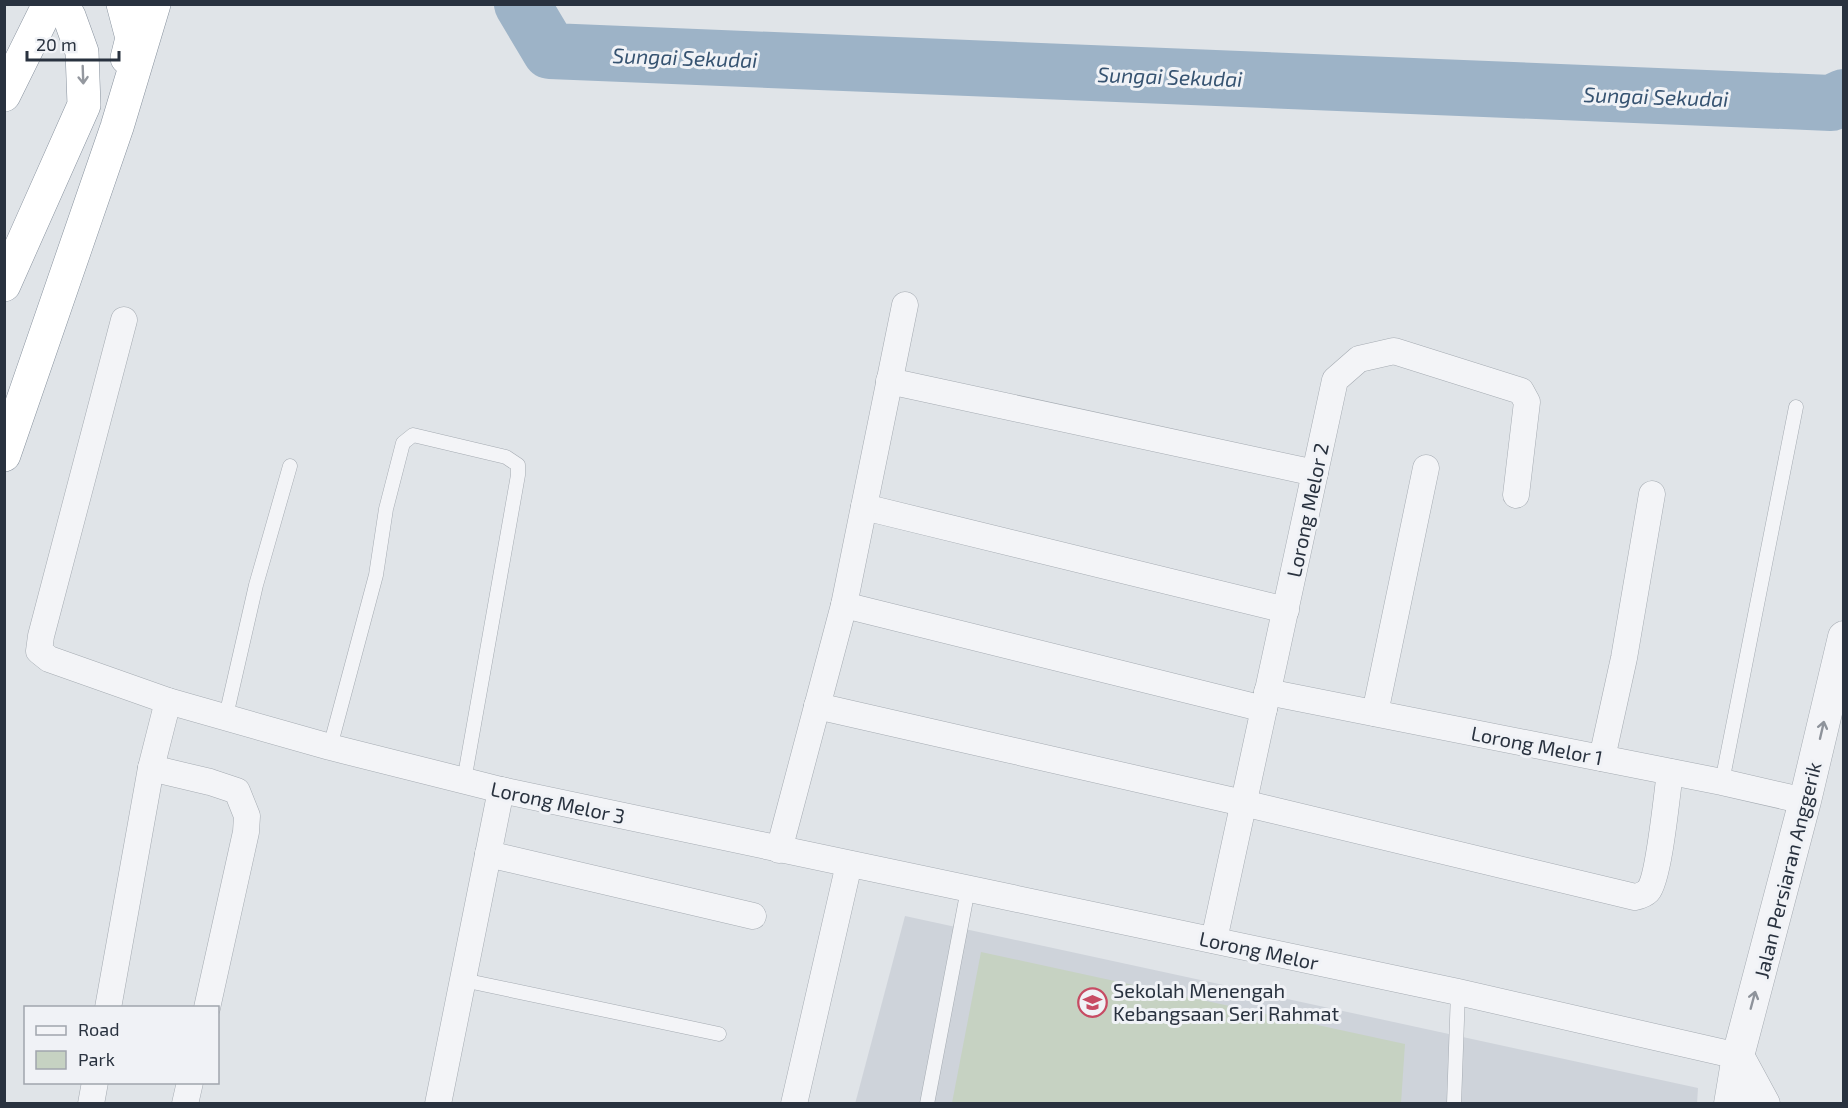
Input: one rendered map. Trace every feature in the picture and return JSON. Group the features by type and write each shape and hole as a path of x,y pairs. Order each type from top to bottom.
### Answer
{"highway":[{"path":"4,95 49,4"},
{"path":"4,285 84,105 82,52 69,16 54,4"},
{"path":"4,419 109,124 132,38 123,4"},
{"path":"4,455 117,127 154,4"}],"street":[{"path":"779,850 844,605 905,304"},
{"name":"Lorong Melor 3","path":"124,320 41,636 39,651 49,659 168,701 330,747 501,790 849,864"},
{"name":"Lorong Melor 2","path":"1214,940 1335,380 1359,359 1394,351 1521,391 1527,402 1516,495"},
{"path":"889,381 1315,473"},
{"path":"1375,713 1426,468"},
{"path":"1602,758 1624,658 1652,494"},
{"path":"864,507 1286,610"},
{"name":"Lorong Melor 1","path":"844,605 1266,700 1375,713 1722,782 1805,801"},
{"name":"Jalan Persiaran Anggerik","path":"1730,1104 1738,1056 1805,801 1844,637"},
{"path":"108,1006 151,768 168,701"},
{"path":"817,706 1243,803 1635,897 1648,891 1655,874 1670,772"},
{"path":"151,768 237,791 247,816 246,832 207,1006"},
{"path":"438,1104 501,790"},
{"path":"488,854 753,916"},
{"path":"795,1104 849,864"},
{"name":"Lorong Melor","path":"849,864 1458,992 1738,1056"},
{"path":"1738,1056 1764,1104"},
{"path":"91,1104 95,1084"},
{"path":"185,1104 190,1084"}],"lane":[{"path":"1722,782 1796,407"},
{"path":"330,747 376,575 386,509 404,442 413,435 506,457 518,465 518,475 464,781"},
{"path":"226,716 256,585 290,466"},
{"path":"927,1104 968,889"},
{"path":"463,980 719,1034"},
{"path":"1454,1104 1458,992"}],"shaded area":[{"name":"Sekolah Menengah Kebangsaan Seri Rahmat","path":"905,916 1698,1088 1697,1104 855,1104"}],"green space":[{"path":"981,952 1405,1044 1401,1103 952,1103"}],"waterway":[{"name":"Sungai Sekudai","path":"522,4 550,51 1831,103 1844,97"}],"place":[{"name":"Sekolah Menengah Kebangsaan Seri Rahmat","path":"1092,1002"}]}
